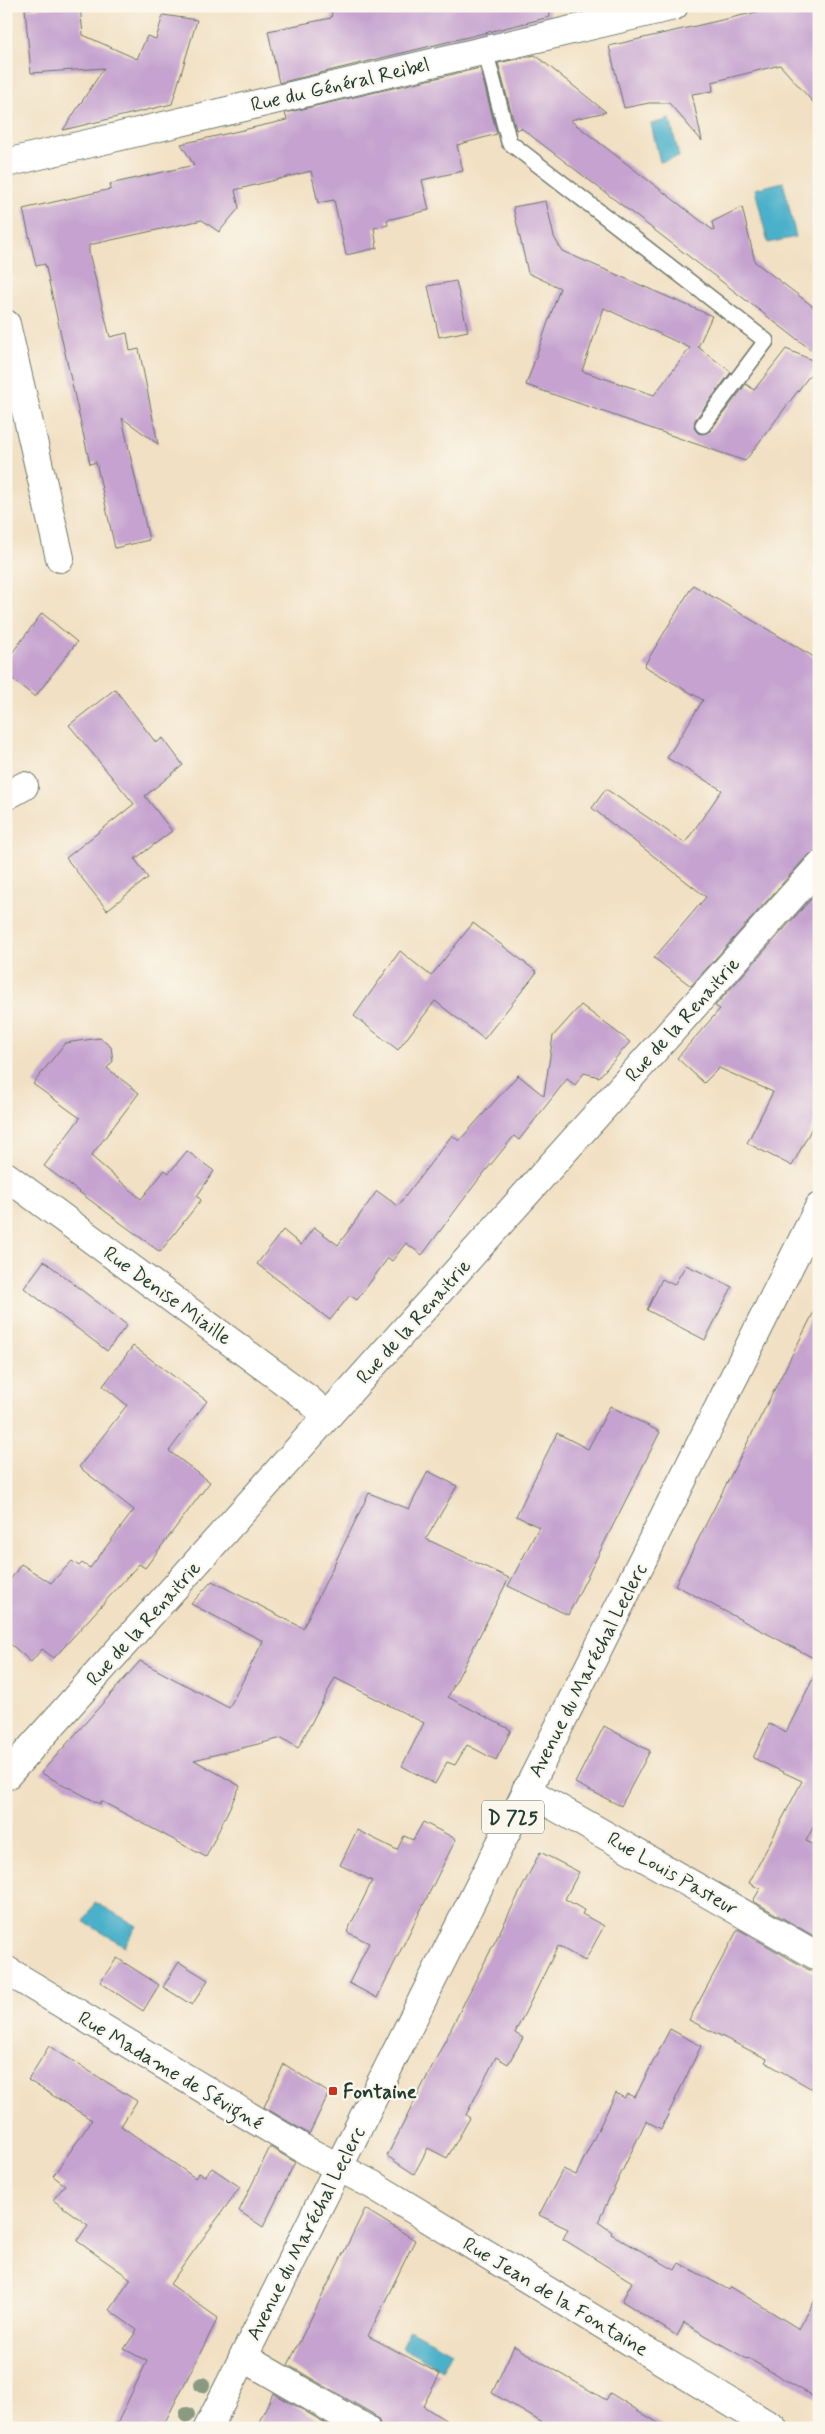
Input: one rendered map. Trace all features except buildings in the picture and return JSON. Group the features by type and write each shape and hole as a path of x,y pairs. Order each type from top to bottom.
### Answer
{"street":[{"name":"Rue du Général Reibel","path":"6,163 674,6"},
{"path":"6,324 60,558"},
{"name":"Rue de la Renaitrie","path":"6,1776 819,866"},
{"name":"Rue Denise Miaille","path":"6,1176 308,1398 328,1416"},
{"name":"Avenue du Maréchal Leclerc","path":"208,2428 819,1207"},
{"name":"Rue Louis Pasteur","path":"526,1790 819,1957"},
{"name":"Rue Madame de Sévigné","path":"6,1970 306,2151 338,2167"},
{"name":"Rue Jean de la Fontaine","path":"338,2167 373,2185 773,2428"},
{"path":"243,2358 365,2428"}],"lane":[{"path":"485,50 509,142 766,341 703,425"}],"water":[{"path":"670,119 679,157 660,162 651,124"},
{"path":"783,182 796,237 768,243 755,189"},
{"path":"95,1902 137,1926 125,1946 84,1922"},
{"path":"410,2329 452,2352 442,2370 401,2347"}],"place":[{"name":"Fontaine","path":"333,2091"}]}
